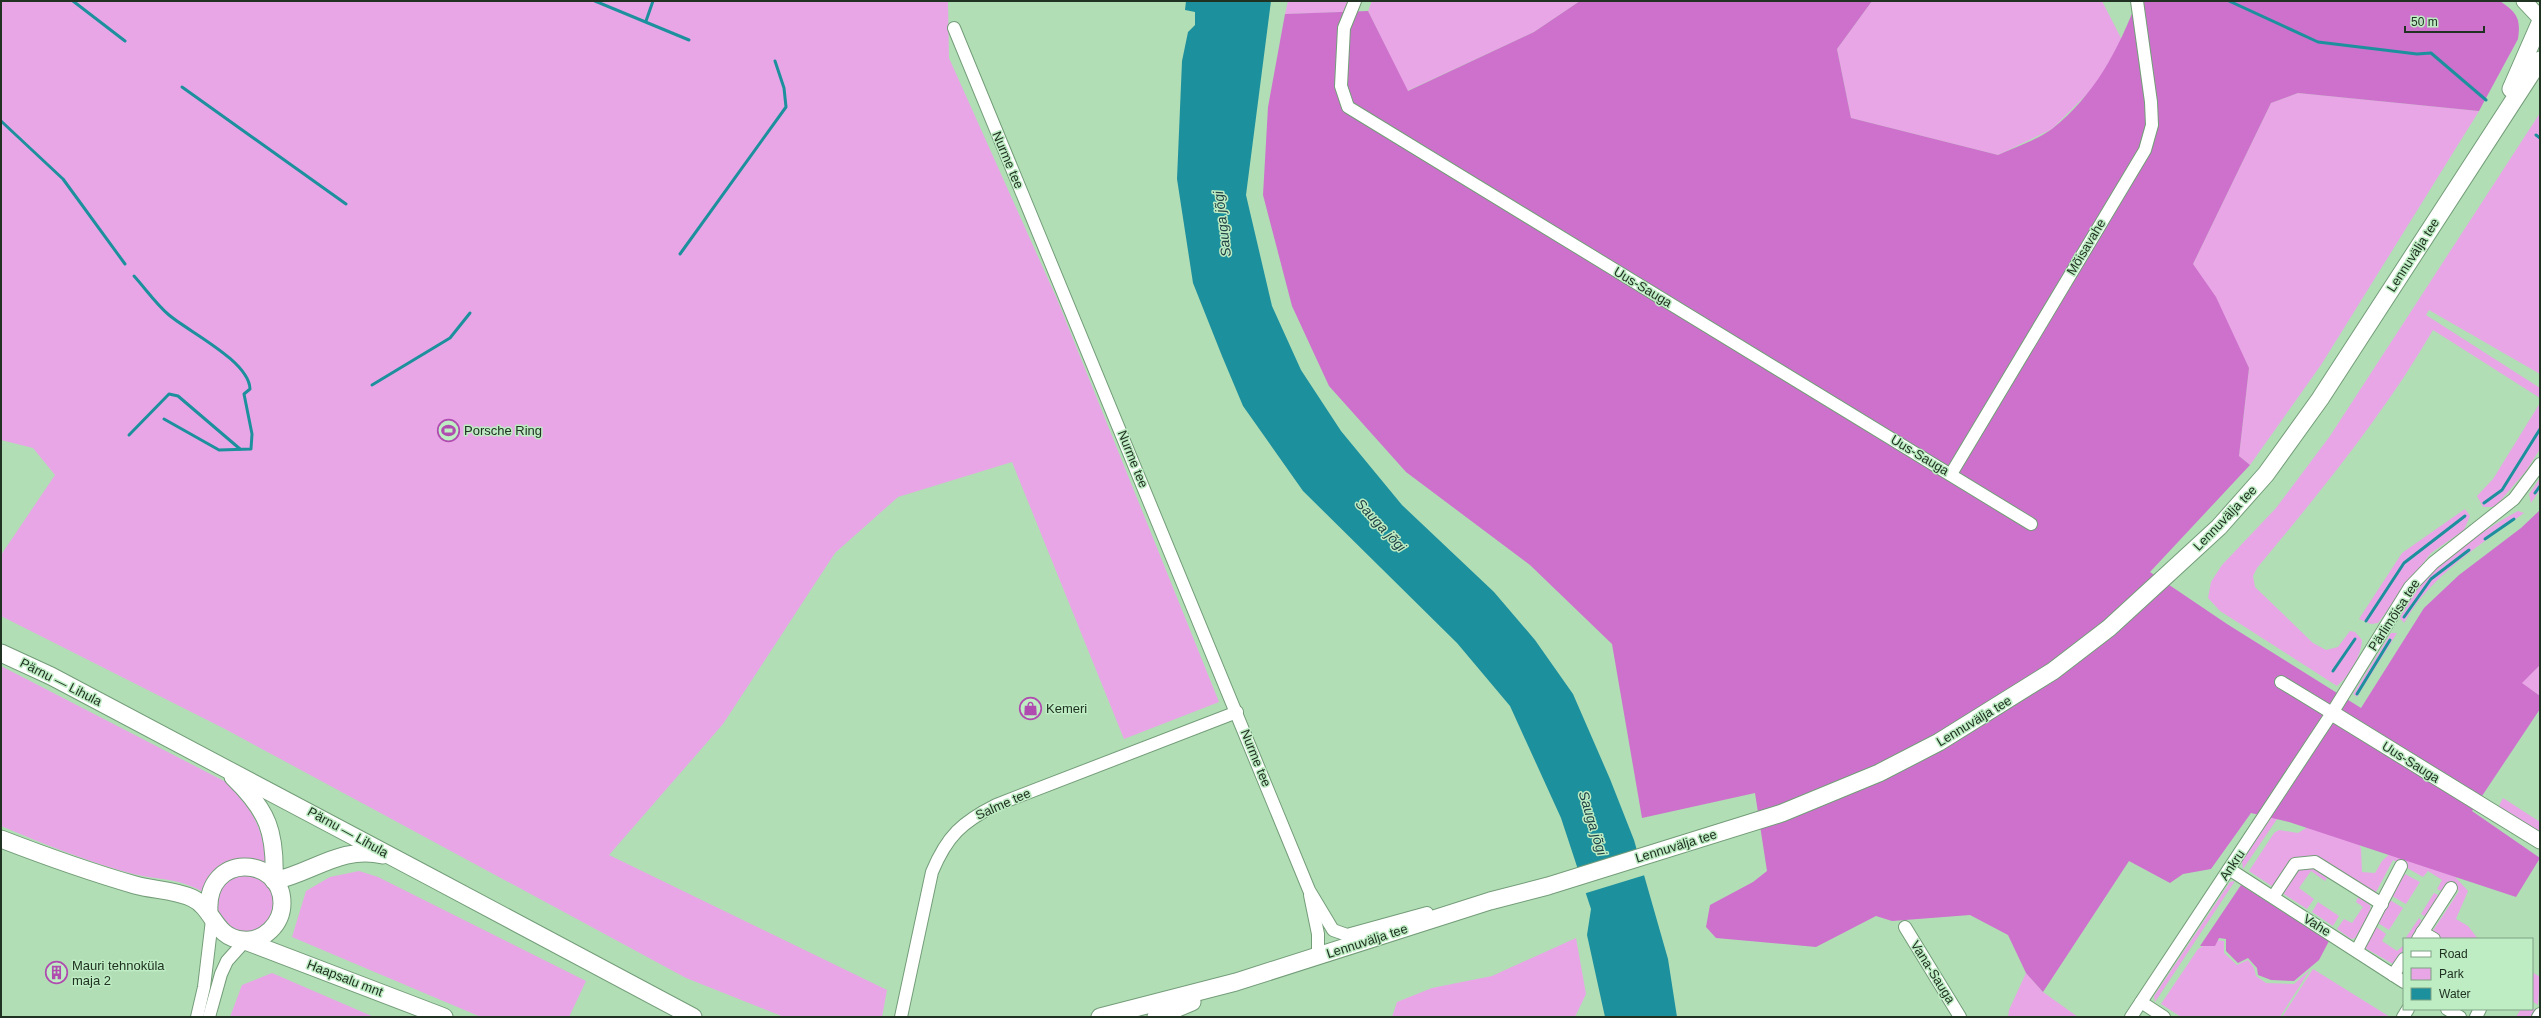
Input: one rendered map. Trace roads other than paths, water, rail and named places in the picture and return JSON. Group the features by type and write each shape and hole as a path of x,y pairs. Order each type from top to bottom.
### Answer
{"main road":[{"name":"Lennuvälja tee","path":"2488,141 2540,23"},
{"name":"Lennuvälja tee","path":"1100,1017 1236,982 1490,901 1548,886 1782,813 1879,773 1939,742 1999,707 2053,671 2109,628 2219,527 2266,474 2320,399 2540,60"},
{"name":"Pärnu — Lihula","path":"1,653 51,676 356,836 398,860 693,1017"},
{"path":"219,764 253,797 267,820 275,852 274,881"},
{"path":"1,839 97,874 138,886 192,898 210,916 222,932 230,938 245,941 262,936 269,932 278,920 282,904 279,888 274,881 256,868 244,867 229,870 219,877 213,886 208,900 210,916"},
{"path":"274,881 352,853 374,853 398,860"},
{"name":"Haapsalu mnt","path":"245,941 444,1017"},
{"name":"Lennuvälja tee","path":"1156,1017 1236,982"}],"street":[{"name":"Uus-Sauga","path":"1355,1 1344,28 1341,86 1348,107 2031,524"},
{"name":"Mõisavahe","path":"1951,474 2144,150 2152,125 2151,102 2137,1"},
{"path":"2524,1 2540,18"},
{"name":"Nurme tee","path":"954,28 1237,712 1309,890 1333,930"},
{"name":"Pärlimõisa tee","path":"2332,713 2410,587 2433,562 2514,499 2540,464"},
{"name":"Uus-Sauga","path":"2281,682 2540,842"},
{"name":"Salme tee","path":"901,1017 932,872 941,851 955,832 970,818 996,805 1237,712"},
{"name":"Ankru","path":"2131,1017 2332,713"},
{"path":"2273,897 2296,864 2315,862 2382,904"},
{"path":"2357,950 2401,866"},
{"name":"Vahe","path":"2229,869 2357,950 2403,981"},
{"path":"2430,938 2420,935 2451,888"},
{"name":"Nurme tee","path":"1309,890 1318,934 1324,954"},
{"path":"1324,954 1333,930 1347,935 1454,905 1490,901"},
{"path":"197,1017 204,987 210,916"},
{"name":"Vana-Sauga","path":"1905,927 1960,1017"},
{"path":"209,1017 221,974 227,960 245,941"},
{"path":"2394,975 2403,961"},
{"path":"2141,1002 2164,1017"},
{"path":"2449,1010 2460,1017"}],"water":[{"name":"Sauga jõgi","path":"1186,1 1271,1 1246,195 1272,306 1301,370 1341,431 1402,505 1494,592 1535,640 1573,694 1610,779 1634,840 1668,959 1677,1017 1605,1017 1587,935 1591,909 1561,818 1510,706 1457,643 1303,491 1243,406 1193,283 1177,179 1182,61 1188,32 1195,25 1195,12 1185,10"}],"waterway":[{"path":"73,1 125,41"},
{"path":"595,1 689,40"},
{"path":"646,21 653,1"},
{"path":"2229,1 2318,42 2417,54 2431,53 2486,100"},
{"path":"680,254 786,107 784,88 775,61"},
{"path":"182,87 346,204"},
{"path":"1,121 63,179 125,264"},
{"path":"2536,135 2540,138"},
{"path":"134,276 164,311 217,348 240,368 247,378 250,389 244,394 252,434 251,449 219,450 164,419"},
{"path":"372,385 450,338 470,313"},
{"path":"129,435 169,394 178,396 240,449"},
{"path":"2484,503 2502,490 2540,429"},
{"path":"2535,493 2540,486"},
{"path":"2366,621 2404,563 2465,516"},
{"path":"2485,539 2514,519"},
{"path":"2404,617 2431,579 2469,550"},
{"path":"2333,671 2355,639"},
{"path":"2357,694 2390,640"}],"place":[{"name":"Porsche Ring","path":"448,430"},
{"name":"Kemeri","path":"1031,708"},
{"name":"Mauri tehnoküla maja 2","path":"57,972"}]}
